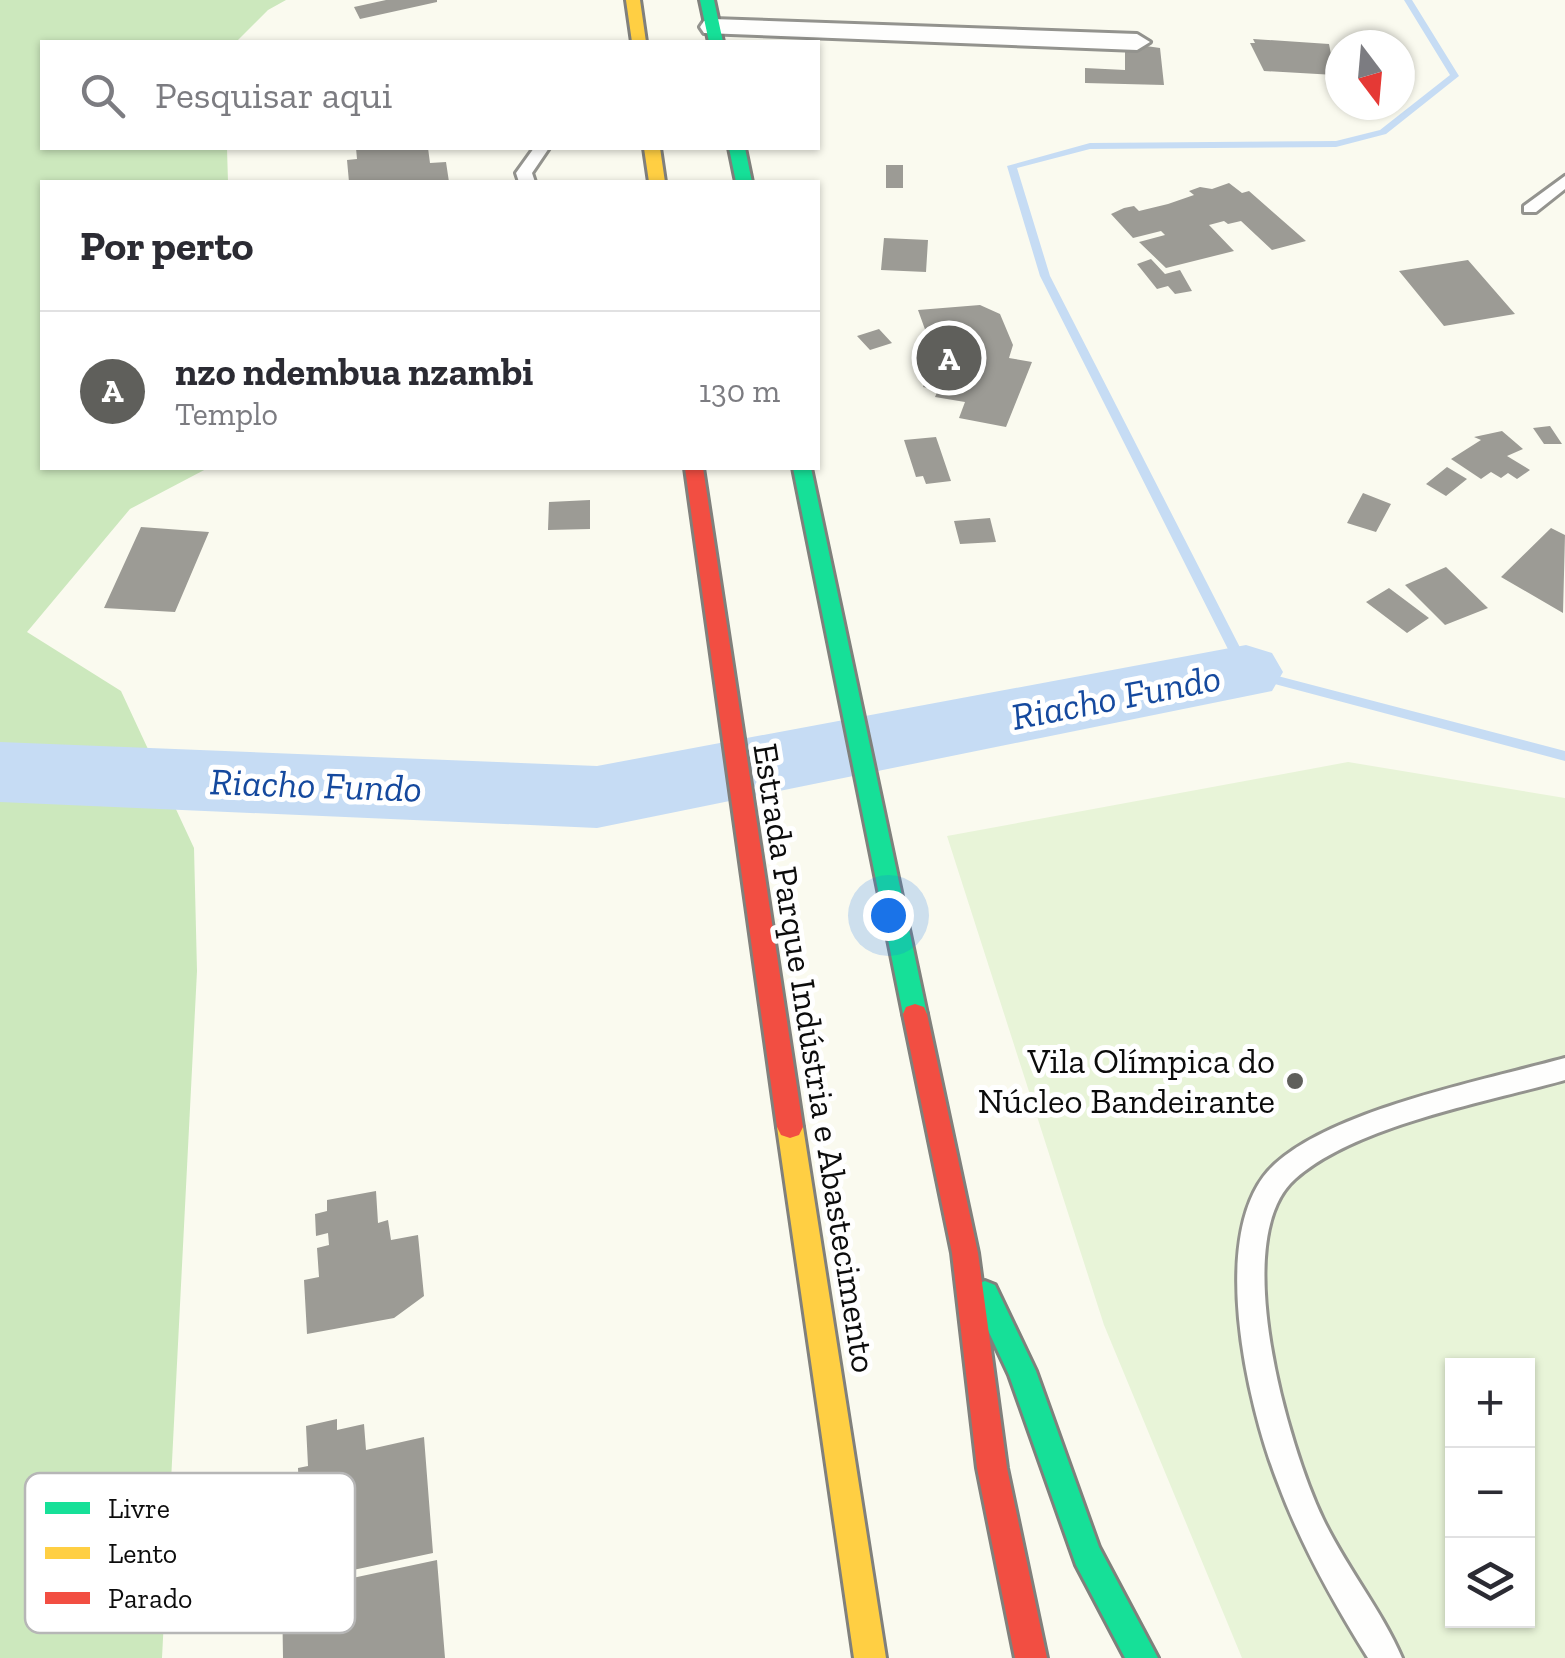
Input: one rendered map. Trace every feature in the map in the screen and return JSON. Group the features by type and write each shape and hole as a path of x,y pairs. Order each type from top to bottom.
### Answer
{"highway":[{"path":"633,0 638,40"},
{"path":"652,150 656,180"},
{"path":"737,150 744,180"},
{"name":"Estrada Parque Indústria e Abastecimento","path":"694,470 725,700 870,1658"},
{"path":"802,470 966,1253 992,1468 1030,1658"},
{"path":"966,1253 1022,1371 1087,1554 1142,1658"}],"street":[{"path":"712,23 1137,42"}],"lane":[{"path":"526,180 524,173 540,150"},
{"path":"1530,209 1565,181"},
{"path":"1386,1658 1352,1606 1282,1455 1266,1387 1257,1323 1254,1228 1267,1191 1291,1166 1338,1139 1565,1069"}],"green space":[{"path":"0,0 286,0 268,10 238,40 40,40 40,150 227,150 228,180 40,180 40,470 204,470 130,509 27,632 121,691 194,848 197,971 171,1473 25,1473 25,1633 163,1633 162,1658 0,1658"},
{"name":"Vila Olímpica do Núcleo Bandeirante","path":"1348,762 1565,798 1565,1658 1242,1658 1104,1325 947,836"}],"building":[{"path":"386,0 437,2 360,19 354,7"},
{"path":"1253,39 1325,44 1325,74 1264,71 1250,43 1255,43"},
{"path":"1125,48 1160,48 1164,85 1085,83 1085,68 1125,70"},
{"path":"356,150 428,150 430,163 446,162 449,180 349,180 347,160 357,159"},
{"path":"886,165 903,165 903,188 886,188"},
{"path":"1229,183 1242,193 1249,191 1306,241 1272,250 1241,221 1224,221 1209,225 1234,251 1166,268 1139,242 1165,235 1161,231 1133,238 1111,214 1134,206 1139,211 1168,204 1194,195 1189,191 1200,187 1212,189"},
{"path":"884,238 928,240 926,272 881,270"},
{"path":"1151,259 1165,274 1180,270 1192,291 1175,294 1168,286 1157,289 1137,264"},
{"path":"1468,260 1515,314 1444,326 1399,271"},
{"path":"980,305 1000,314 1013,345 1009,358 1032,362 1006,427 959,418 965,402 935,397 938,390 923,387 939,345 931,346 918,310"},
{"path":"879,329 892,343 870,350 857,336"},
{"path":"1550,426 1562,444 1544,444 1533,428"},
{"path":"1502,431 1523,449 1507,456 1530,470 1517,479 1508,473 1501,478 1491,472 1481,479 1451,459 1481,440 1474,437"},
{"path":"936,437 951,481 926,484 923,476 916,477 904,440"},
{"path":"1447,467 1467,479 1446,496 1426,484"},
{"path":"1363,493 1391,504 1376,532 1347,523"},
{"path":"590,500 590,529 548,530 549,502"},
{"path":"990,518 996,542 960,544 954,521"},
{"path":"141,527 209,532 175,612 104,608"},
{"path":"1551,528 1565,535 1563,613 1501,577"},
{"path":"1446,567 1488,608 1445,625 1405,585"},
{"path":"1389,588 1429,618 1407,633 1366,602"},
{"path":"376,1191 378,1223 388,1220 391,1240 418,1235 424,1296 394,1318 307,1334 304,1280 319,1277 317,1248 329,1245 328,1233 316,1236 315,1214 327,1211 327,1200"},
{"path":"337,1419 337,1430 364,1424 366,1450 424,1437 433,1553 355,1570 355,1473 298,1473 298,1468 308,1466 306,1426"},
{"path":"437,1560 445,1658 283,1658 283,1633 355,1633 355,1577"}],"waterway":[{"name":"Riacho Fundo","path":"1408,0 1455,76 1383,132 1336,144 1090,146 1012,166 1045,276 1246,672 1565,756"},
{"name":"Riacho Fundo","path":"0,772 597,797 1246,672"}],"traffic: fast":[{"path":"707,0 716,40"},
{"path":"737,150 744,180"},
{"path":"802,470 915,1014"},
{"path":"985,1294 1022,1371 1087,1554 1142,1658"}],"traffic: slow":[{"path":"633,0 639,40"},
{"path":"652,150 657,180"},
{"path":"790,1127 870,1658"}],"traffic: jam":[{"path":"694,470 790,1127"},
{"path":"915,1014 965,1253 992,1468 1031,1658"}],"place":[{"name":"nzo ndembua nzambi","path":"949,358"},
{"name":"Vila Olímpica do Núcleo Bandeirante","path":"1295,1081"}]}
